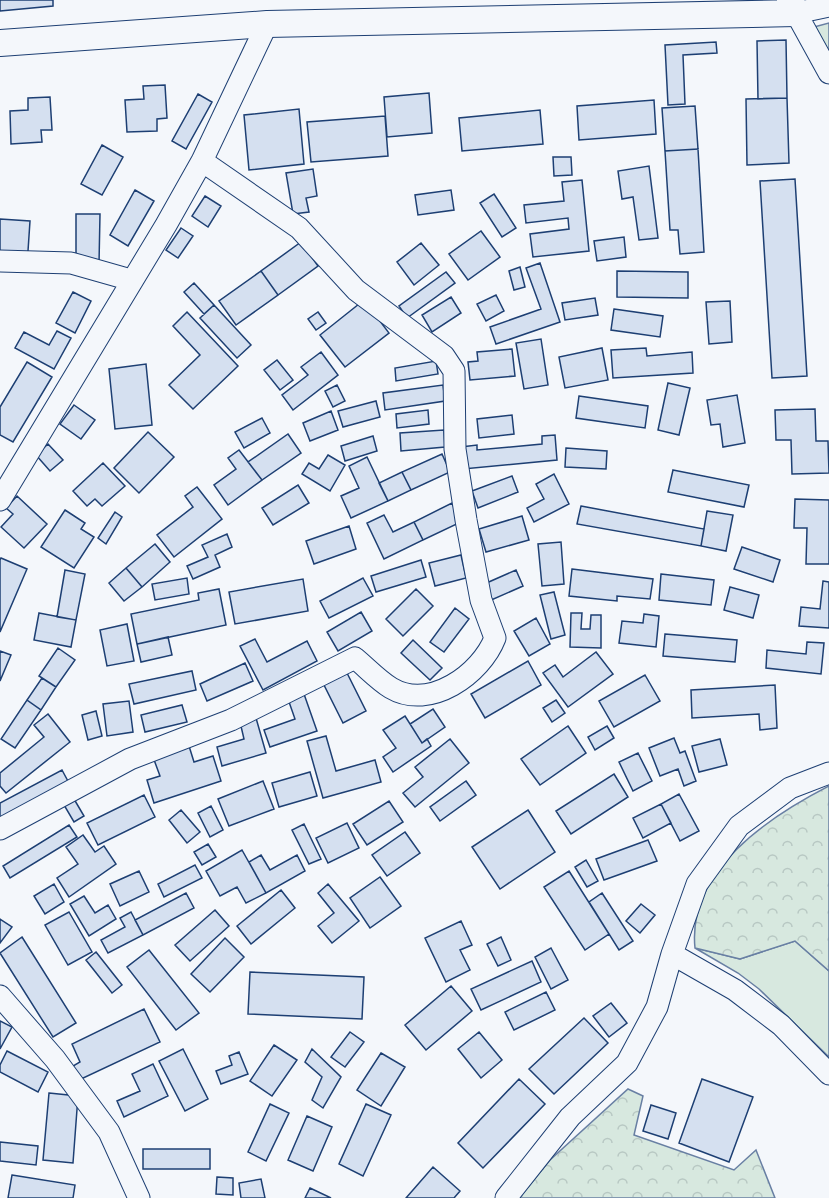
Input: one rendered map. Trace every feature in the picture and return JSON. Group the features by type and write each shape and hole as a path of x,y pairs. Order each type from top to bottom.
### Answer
{"street":[{"path":"0,43 267,24 828,6"},
{"path":"793,7 829,73"},
{"path":"0,500 166,225 202,161 267,24"},
{"path":"0,829 130,759 231,720 355,658 392,688 420,696 460,683 488,654 495,638 481,600 455,449 454,371 444,356 356,290 299,228 202,161"},
{"path":"0,261 71,262 131,280"},
{"path":"506,1198 570,1117 627,1063 657,1007 672,954 697,884 739,826 790,788 829,773"},
{"path":"672,954 735,990 780,1026 829,1074"},
{"path":"0,996 55,1059 109,1132 139,1198"}],"green space":[{"path":"829,23 829,55 814,27"},
{"path":"829,786 829,971 795,941 740,959 695,948 696,920 704,894 718,871 736,849 782,813"},
{"path":"795,941 829,971 829,1057 759,989 738,973 695,948 740,959"},
{"path":"628,1089 643,1096 634,1135 734,1170 756,1150 775,1198 519,1198 550,1160"}],"building":[{"path":"0,0 53,0 53,6 0,11"},
{"path":"786,40 787,98 758,99 757,41"},
{"path":"716,42 717,53 683,55 685,104 668,105 665,45"},
{"path":"165,85 167,118 157,119 157,131 127,132 125,100 144,99 143,86"},
{"path":"429,93 432,133 387,137 384,97"},
{"path":"198,94 212,102 186,149 172,141"},
{"path":"50,97 52,130 41,130 42,142 11,144 10,111 28,110 28,98"},
{"path":"787,98 789,163 747,165 746,99"},
{"path":"654,100 656,134 579,140 577,106"},
{"path":"695,106 698,149 665,151 662,108"},
{"path":"299,109 304,164 249,170 244,115"},
{"path":"540,110 543,144 462,151 459,118"},
{"path":"385,116 388,156 311,162 307,122"},
{"path":"102,145 123,157 102,195 81,184"},
{"path":"698,149 704,252 680,254 678,230 670,230 665,151"},
{"path":"553,157 571,157 572,175 554,176"},
{"path":"649,166 658,238 639,240 633,197 622,199 618,171"},
{"path":"313,169 317,196 306,198 309,212 293,214 286,173"},
{"path":"795,179 807,376 772,378 760,181"},
{"path":"582,180 589,251 533,257 530,234 569,229 568,218 526,223 524,205 564,201 562,182"},
{"path":"135,190 154,201 128,246 110,235"},
{"path":"451,190 454,210 418,215 415,195"},
{"path":"494,194 516,228 502,237 480,203"},
{"path":"205,196 221,206 208,227 192,216"},
{"path":"76,214 100,214 99,264 76,264"},
{"path":"0,219 30,221 27,266 0,265"},
{"path":"181,228 193,236 178,258 166,250"},
{"path":"481,231 500,257 468,280 449,254"},
{"path":"624,237 626,257 597,261 594,241"},
{"path":"301,242 318,266 278,295 261,271"},
{"path":"421,243 439,265 414,285 397,262"},
{"path":"540,263 560,322 496,344 490,327 541,309 526,268"},
{"path":"520,267 525,287 514,290 509,271"},
{"path":"261,271 278,295 236,325 219,301"},
{"path":"617,271 688,272 688,298 617,297"},
{"path":"446,272 455,283 407,318 399,306"},
{"path":"194,283 214,305 204,314 184,292"},
{"path":"73,292 91,301 75,333 56,323"},
{"path":"496,295 504,311 486,321 477,304"},
{"path":"451,297 461,313 432,332 422,315"},
{"path":"595,298 598,315 565,320 562,303"},
{"path":"364,300 389,333 345,367 320,335"},
{"path":"730,301 732,342 709,344 706,302"},
{"path":"214,305 251,345 237,358 200,318"},
{"path":"614,309 663,316 660,337 611,330"},
{"path":"187,312 238,366 193,409 169,385 200,355 173,326"},
{"path":"318,312 326,323 316,330 308,319"},
{"path":"57,331 71,338 54,369 15,348 24,332 49,345"},
{"path":"541,339 548,385 524,389 516,343"},
{"path":"602,348 608,380 565,388 559,357"},
{"path":"646,348 647,356 692,352 693,373 613,378 611,350"},
{"path":"512,349 515,376 470,380 468,362 478,361 477,352"},
{"path":"321,352 338,375 293,410 282,395 308,375 301,367"},
{"path":"277,360 293,380 280,390 264,370"},
{"path":"436,361 438,374 396,381 395,368"},
{"path":"27,362 52,377 13,442 0,435 0,407"},
{"path":"146,364 152,425 115,429 109,369"},
{"path":"668,383 690,388 679,435 658,430"},
{"path":"337,385 345,401 333,407 325,391"},
{"path":"443,385 445,401 385,410 383,393"},
{"path":"737,395 745,443 723,447 720,424 711,425 707,400"},
{"path":"579,396 648,406 645,428 576,418"},
{"path":"376,401 380,417 343,427 338,411"},
{"path":"74,405 95,420 81,439 60,424"},
{"path":"815,409 816,441 828,441 829,473 792,474 791,440 776,440 775,410"},
{"path":"428,410 429,424 397,428 396,414"},
{"path":"331,411 338,430 310,441 303,423"},
{"path":"512,415 514,434 479,438 477,419"},
{"path":"262,418 270,433 244,448 235,432"},
{"path":"444,430 445,447 401,451 400,433"},
{"path":"148,432 174,457 139,493 114,468"},
{"path":"288,434 301,453 262,480 248,462"},
{"path":"555,435 557,460 463,469 461,447 477,445 477,450 542,444 542,436"},
{"path":"373,436 377,451 345,461 341,446"},
{"path":"48,444 63,460 50,471 36,455"},
{"path":"566,448 607,451 606,469 565,467"},
{"path":"239,450 262,480 228,505 214,485 236,469 228,458"},
{"path":"442,454 450,472 411,490 402,472"},
{"path":"328,455 345,465 330,491 302,474 309,463 319,469"},
{"path":"367,457 388,501 351,518 341,496 359,488 349,466"},
{"path":"103,463 125,486 102,506 95,499 87,506 73,491"},
{"path":"673,470 749,485 744,507 668,492"},
{"path":"402,472 411,490 388,501 379,483"},
{"path":"554,474 569,504 534,522 527,508 544,499 536,484"},
{"path":"512,476 518,492 478,508 472,491"},
{"path":"298,485 309,503 273,525 262,508"},
{"path":"197,487 222,519 174,557 157,535 193,507 185,496"},
{"path":"17,496 47,524 24,548 1,527 13,514 6,508"},
{"path":"795,499 829,500 829,564 806,564 807,528 794,528"},
{"path":"452,503 461,522 423,540 414,522"},
{"path":"581,506 704,529 701,546 577,524"},
{"path":"65,510 85,523 81,529 94,537 74,568 41,547"},
{"path":"707,511 733,515 726,551 701,546"},
{"path":"115,512 122,517 106,544 98,538"},
{"path":"384,515 393,532 414,522 423,540 384,559 367,523"},
{"path":"522,516 529,540 486,552 479,529"},
{"path":"349,526 356,549 314,564 306,541"},
{"path":"227,534 232,547 215,555 220,567 193,579 187,566 208,557 202,545"},
{"path":"561,542 564,584 542,586 538,544"},
{"path":"155,544 170,562 142,587 126,568"},
{"path":"742,547 780,560 773,582 734,569"},
{"path":"461,555 466,578 435,586 429,563"},
{"path":"1,558 27,569 0,632 0,560"},
{"path":"421,560 426,577 376,592 371,576"},
{"path":"126,568 142,587 124,601 109,583"},
{"path":"572,569 653,579 650,599 617,596 617,601 569,596"},
{"path":"65,570 85,574 76,620 57,617"},
{"path":"516,570 523,586 489,601 482,585"},
{"path":"661,574 714,580 711,605 659,600"},
{"path":"187,578 189,594 155,600 152,584"},
{"path":"363,578 373,596 329,618 320,601"},
{"path":"303,579 308,611 235,624 229,592"},
{"path":"823,581 829,582 829,628 799,626 801,607 820,609"},
{"path":"730,587 759,595 753,618 724,610"},
{"path":"219,589 226,625 137,644 131,614 199,600 198,593"},
{"path":"416,589 433,606 403,636 386,619"},
{"path":"554,592 565,635 551,639 540,595"},
{"path":"455,608 469,619 444,652 430,642"},
{"path":"361,612 372,631 338,651 327,632"},
{"path":"39,613 76,620 71,647 34,640"},
{"path":"571,613 582,613 581,629 590,629 591,615 601,615 601,648 570,647"},
{"path":"644,614 659,616 656,647 619,643 622,621 643,623"},
{"path":"536,618 550,644 529,656 514,631"},
{"path":"127,624 134,661 107,666 100,630"},
{"path":"665,634 737,640 735,662 663,656"},
{"path":"168,637 172,655 141,662 137,644"},
{"path":"255,639 267,662 307,641 317,661 263,690 240,646"},
{"path":"413,640 442,668 430,680 401,653"},
{"path":"807,642 824,643 821,674 766,668 767,650 806,654"},
{"path":"58,648 75,660 56,687 39,676"},
{"path":"0,651 11,655 0,681"},
{"path":"596,652 613,674 568,707 543,673 555,665 563,677"},
{"path":"528,661 541,685 485,718 471,694"},
{"path":"245,663 253,681 207,701 200,684"},
{"path":"344,667 366,711 343,723 321,679"},
{"path":"192,671 196,690 134,704 129,684"},
{"path":"645,675 660,701 614,727 599,701"},
{"path":"42,678 56,687 41,710 27,700"},
{"path":"775,685 777,728 760,730 759,714 692,718 691,690"},
{"path":"304,694 317,731 270,747 264,730 295,719 288,699"},
{"path":"27,700 41,710 15,748 1,739"},
{"path":"556,700 565,713 552,722 543,708"},
{"path":"129,701 133,732 107,736 103,704"},
{"path":"182,705 187,722 145,732 141,715"},
{"path":"433,709 445,727 422,743 410,724"},
{"path":"96,711 102,736 88,740 82,715"},
{"path":"48,714 70,742 6,793 0,786 0,773 44,737 34,725"},
{"path":"405,716 422,743 427,739 431,746 393,772 383,757 396,748 383,730"},
{"path":"256,718 266,753 222,766 217,747 244,739 240,722"},
{"path":"568,726 586,753 540,785 521,759"},
{"path":"607,726 614,738 595,750 588,737"},
{"path":"326,736 336,771 375,760 381,782 323,798 307,741"},
{"path":"674,738 680,753 685,751 696,781 684,786 678,769 660,776 649,748"},
{"path":"450,739 469,763 415,807 403,793 423,777 415,767"},
{"path":"720,739 727,765 699,772 692,746"},
{"path":"189,746 194,762 213,756 221,781 154,803 147,780 160,776 153,757"},
{"path":"638,753 652,781 633,791 619,762"},
{"path":"62,770 70,785 0,823 0,803"},
{"path":"310,772 317,796 279,807 272,783"},
{"path":"614,774 628,797 571,834 556,811"},
{"path":"263,781 274,809 229,826 218,799"},
{"path":"466,781 476,795 440,821 430,807"},
{"path":"679,794 699,831 680,841 661,804"},
{"path":"144,795 155,817 98,845 87,823"},
{"path":"74,799 84,816 74,822 64,805"},
{"path":"389,801 403,822 367,845 353,824"},
{"path":"661,804 671,823 643,838 633,818"},
{"path":"211,806 223,830 210,837 198,813"},
{"path":"181,810 200,832 187,843 169,820"},
{"path":"528,810 555,852 500,889 472,847"},
{"path":"347,823 359,848 328,863 316,838"},
{"path":"304,824 321,859 309,864 292,830"},
{"path":"69,825 77,837 10,878 3,866"},
{"path":"405,832 420,853 387,876 372,855"},
{"path":"83,835 95,852 104,846 116,864 69,897 57,878 78,864 66,847"},
{"path":"648,840 657,861 604,880 596,859"},
{"path":"208,844 216,857 202,865 194,852"},
{"path":"242,850 266,893 246,903 237,887 220,896 206,871"},
{"path":"261,855 270,870 297,855 305,871 266,893 249,862"},
{"path":"586,860 598,881 587,887 575,867"},
{"path":"195,865 202,878 164,897 158,884"},
{"path":"139,871 149,892 120,906 110,884"},
{"path":"569,871 609,934 585,950 544,887"},
{"path":"380,877 401,906 370,928 350,898"},
{"path":"54,884 64,902 45,914 34,896"},
{"path":"328,884 359,921 332,943 318,926 334,913 318,893"},
{"path":"281,890 295,908 251,944 237,926"},
{"path":"186,893 194,908 143,935 135,920"},
{"path":"602,893 633,941 619,950 589,902"},
{"path":"84,896 95,913 108,905 116,919 89,936 70,904"},
{"path":"641,904 655,915 640,933 626,921"},
{"path":"215,910 229,926 190,961 175,945"},
{"path":"69,912 92,952 68,965 45,925"},
{"path":"131,912 143,935 108,953 101,940 125,927 120,918"},
{"path":"0,919 12,927 0,943"},
{"path":"461,921 472,945 460,950 470,970 446,982 425,938"},
{"path":"22,937 76,1023 53,1037 0,953"},
{"path":"501,937 511,960 498,966 487,944"},
{"path":"225,938 244,957 210,992 191,974"},
{"path":"551,948 568,980 551,989 535,957"},
{"path":"149,950 199,1013 176,1030 127,967"},
{"path":"96,952 122,985 112,993 86,960"},
{"path":"532,961 541,982 481,1010 471,989"},
{"path":"250,972 364,977 362,1019 248,1014"},
{"path":"451,986 472,1011 426,1050 405,1025"},
{"path":"546,992 555,1010 514,1030 505,1012"},
{"path":"611,1003 627,1023 609,1037 593,1016"},
{"path":"144,1009 160,1042 79,1080 73,1066 80,1062 72,1044"},
{"path":"584,1018 608,1043 554,1094 529,1069"},
{"path":"0,1021 12,1027 0,1049"},
{"path":"350,1032 364,1042 345,1067 331,1057"},
{"path":"479,1032 502,1060 481,1078 458,1049"},
{"path":"274,1045 297,1060 272,1096 250,1081"},
{"path":"183,1049 208,1099 185,1111 159,1061"},
{"path":"312,1049 341,1077 323,1108 312,1100 322,1077 305,1062"},
{"path":"7,1051 48,1072 38,1092 0,1072 0,1065"},
{"path":"239,1052 248,1074 221,1084 216,1071 232,1065 229,1056"},
{"path":"381,1053 405,1067 381,1106 357,1090"},
{"path":"153,1064 168,1096 124,1117 117,1101 140,1091 132,1074"},
{"path":"519,1079 545,1104 483,1168 458,1143"},
{"path":"702,1079 753,1097 729,1162 679,1143"},
{"path":"49,1093 78,1096 73,1163 43,1160"},
{"path":"270,1104 289,1113 266,1161 248,1152"},
{"path":"366,1104 391,1115 363,1176 339,1164"},
{"path":"651,1105 676,1113 668,1139 643,1131"},
{"path":"307,1116 332,1127 313,1171 288,1160"},
{"path":"0,1142 38,1146 36,1165 0,1161"},
{"path":"143,1149 210,1149 210,1169 143,1169"},
{"path":"433,1167 460,1191 454,1198 406,1198"},
{"path":"12,1175 75,1185 73,1198 8,1198"},
{"path":"217,1177 233,1178 233,1195 216,1194"},
{"path":"261,1179 265,1198 241,1198 239,1183"},
{"path":"310,1188 331,1198 305,1198"}]}
